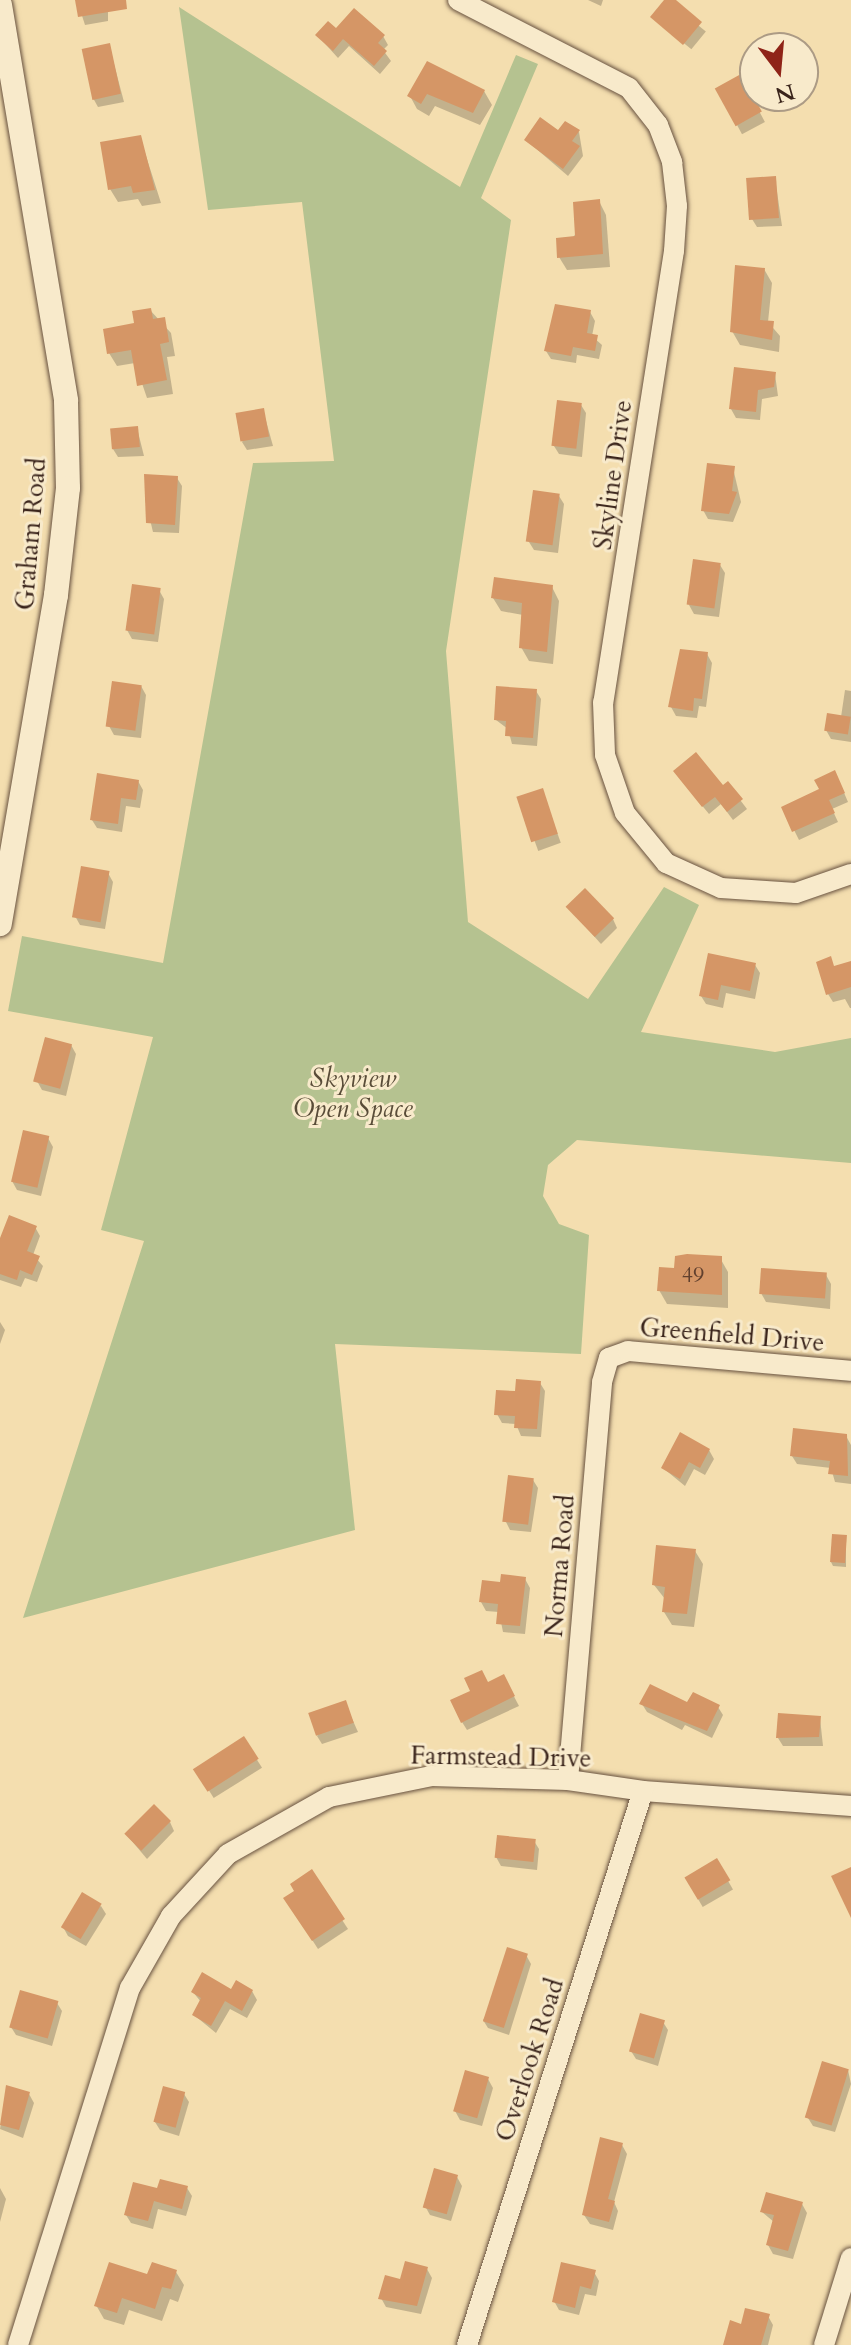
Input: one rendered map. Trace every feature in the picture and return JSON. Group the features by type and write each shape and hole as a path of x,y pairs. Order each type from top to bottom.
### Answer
{"street":[{"name":"Skyline Drive","path":"458,0 629,88 658,125 672,162 677,206 674,251 603,702 605,755 625,813 666,863 721,888 796,893 851,874"},
{"name":"Graham Road","path":"0,5 66,401 68,488 48,642 0,924"},
{"name":"Greenfield Drive","path":"609,1358 628,1351 851,1371"},
{"name":"Norma Road","path":"568,1780 602,1382 609,1358"},
{"name":"Farmstead Drive","path":"18,2345 130,1988 171,1916 228,1854 329,1797 383,1782 431,1776 568,1780 643,1791 851,1806"},
{"name":"Overlook Road","path":"467,2345 643,1791"},
{"path":"824,2345 851,2258"}],"green space":[{"name":"Skyview Open Space","path":"179,7 460,187 516,55 538,64 481,198 511,220 446,651 468,922 588,999 664,887 699,905 641,1032 775,1052 851,1038 851,1163 577,1140 548,1165 543,1196 559,1224 589,1235 581,1354 335,1344 355,1530 23,1618 144,1241 101,1230 153,1037 8,1011 22,936 163,963 253,463 334,461 302,202 208,210"}],"building":[{"path":"75,0 126,0 127,9 78,17"},
{"path":"664,0 676,0 702,22 683,45 650,17"},
{"path":"354,8 385,35 378,43 387,51 374,66 343,39 333,51 315,35 328,21 336,28"},
{"path":"110,43 121,94 92,100 82,49"},
{"path":"427,61 485,90 473,113 427,94 421,104 407,96"},
{"path":"739,75 739,112 761,112 736,126 715,89"},
{"path":"540,117 558,130 565,121 580,130 572,141 580,146 563,169 524,140"},
{"path":"141,135 155,190 133,193 131,186 108,190 100,142"},
{"path":"776,176 779,218 749,220 746,178"},
{"path":"600,199 603,254 557,258 556,238 575,236 573,202"},
{"path":"735,265 765,268 760,320 774,321 772,340 730,332"},
{"path":"555,304 591,310 587,333 598,335 595,351 573,347 571,356 544,351"},
{"path":"151,308 153,319 165,317 169,342 160,344 167,380 137,386 131,350 107,354 103,329 134,323 132,311"},
{"path":"734,367 776,372 774,387 758,390 756,412 729,409"},
{"path":"557,400 582,403 576,449 551,446"},
{"path":"264,408 269,437 240,442 235,413"},
{"path":"138,426 140,447 112,449 110,428"},
{"path":"707,463 735,466 732,491 737,492 729,514 701,511"},
{"path":"144,474 178,476 175,525 146,523"},
{"path":"533,490 560,494 553,545 526,541"},
{"path":"693,559 721,563 714,608 687,605"},
{"path":"494,577 553,585 547,652 519,648 522,603 491,598"},
{"path":"132,584 161,588 154,635 125,631"},
{"path":"680,649 708,652 702,699 694,698 693,711 668,707"},
{"path":"112,681 142,685 135,731 106,727"},
{"path":"496,686 537,689 533,738 505,736 506,721 494,720"},
{"path":"827,713 851,717 848,735 824,731"},
{"path":"696,752 723,785 728,781 743,799 727,812 715,797 702,807 673,771"},
{"path":"835,770 845,793 829,800 835,813 792,832 781,807 819,789 814,780"},
{"path":"97,773 139,780 136,800 121,798 118,824 90,820"},
{"path":"543,788 558,834 531,842 516,797"},
{"path":"81,866 110,871 101,922 72,917"},
{"path":"585,888 614,918 595,937 566,907"},
{"path":"708,953 756,963 750,991 721,985 718,1000 699,996"},
{"path":"831,956 834,966 851,961 851,987 826,995 816,962"},
{"path":"45,1037 72,1044 60,1089 33,1081"},
{"path":"23,1130 49,1136 37,1188 11,1182"},
{"path":"9,1215 37,1226 27,1251 40,1256 32,1275 20,1270 17,1280 0,1274 0,1238"},
{"path":"675,1256 722,1256 722,1295 657,1291 659,1267 674,1268"},
{"path":"761,1268 827,1273 825,1299 759,1294"},
{"path":"516,1379 541,1381 537,1429 514,1428 515,1416 494,1415 496,1390 515,1391"},
{"path":"793,1428 847,1434 848,1476 828,1474 830,1461 790,1456"},
{"path":"680,1432 710,1449 700,1468 689,1462 680,1479 661,1468"},
{"path":"508,1475 534,1478 528,1525 502,1522"},
{"path":"832,1534 847,1535 845,1563 830,1562"},
{"path":"656,1545 696,1549 687,1614 662,1612 665,1587 652,1585"},
{"path":"501,1574 526,1577 520,1626 496,1624 498,1604 479,1602 482,1580 500,1582"},
{"path":"482,1670 488,1682 504,1674 515,1696 461,1723 450,1700 470,1691 464,1678"},
{"path":"650,1684 687,1702 693,1692 720,1705 707,1731 639,1704"},
{"path":"346,1700 354,1723 316,1736 308,1713"},
{"path":"778,1713 821,1716 819,1737 776,1738"},
{"path":"244,1736 259,1759 208,1792 193,1769"},
{"path":"154,1804 171,1821 141,1851 124,1834"},
{"path":"497,1835 536,1839 533,1862 495,1858"},
{"path":"717,1858 730,1880 698,1900 684,1878"},
{"path":"851,1867 851,1918 831,1876"},
{"path":"312,1869 345,1919 312,1941 283,1898 294,1891 290,1884"},
{"path":"82,1892 102,1904 81,1939 61,1927"},
{"path":"507,1947 528,1954 504,2028 483,2021"},
{"path":"202,1972 231,1989 236,1980 253,1990 242,2011 225,2001 211,2026 192,2015 201,1998 191,1992"},
{"path":"20,1990 58,2001 48,2039 9,2027"},
{"path":"640,2013 665,2020 654,2059 629,2051"},
{"path":"822,2061 849,2069 832,2126 805,2117"},
{"path":"465,2070 489,2077 477,2118 453,2111"},
{"path":"6,2085 30,2092 19,2130 0,2125"},
{"path":"163,2086 185,2092 176,2128 153,2122"},
{"path":"600,2137 623,2143 608,2199 615,2201 609,2222 582,2215"},
{"path":"434,2168 458,2175 447,2214 423,2207"},
{"path":"160,2179 188,2186 182,2209 154,2201 148,2221 124,2215 133,2182 157,2188"},
{"path":"766,2192 803,2202 788,2251 766,2245 774,2215 760,2212"},
{"path":"405,2261 428,2267 417,2306 378,2299 385,2275 400,2279"},
{"path":"109,2262 147,2274 152,2262 177,2270 171,2289 162,2287 155,2309 122,2298 117,2313 94,2306"},
{"path":"561,2262 596,2270 591,2289 580,2286 575,2308 552,2302"},
{"path":"745,2308 770,2314 761,2345 723,2345 730,2320 741,2324"}]}
